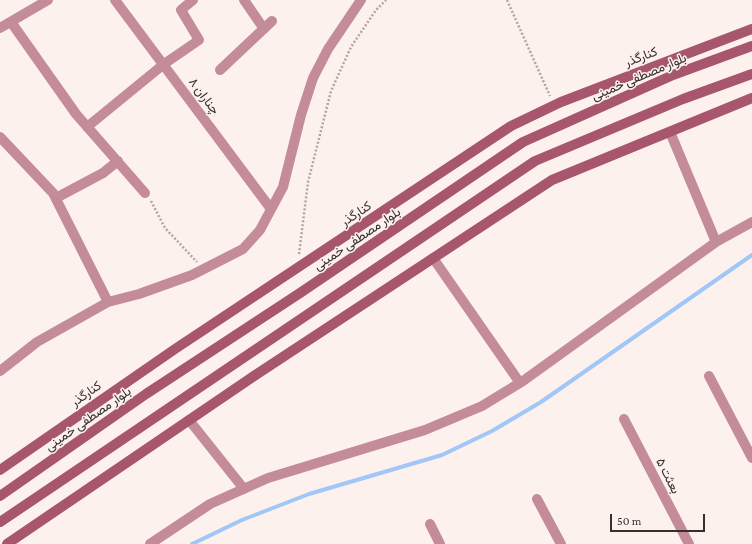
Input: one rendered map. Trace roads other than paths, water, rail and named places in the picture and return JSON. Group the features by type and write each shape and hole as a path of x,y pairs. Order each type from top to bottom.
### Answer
{"street":[{"path":"0,28 48,0"},
{"name":"چناران ۸","path":"115,0 271,209"},
{"path":"87,126 164,64 199,40 181,10 193,0"},
{"path":"244,0 264,29"},
{"path":"0,370 37,342 108,302 139,294 204,269 243,249 260,230 283,187 301,115 314,78 328,49 361,0"},
{"path":"220,70 272,21"},
{"path":"11,22 76,114 145,193"},
{"name":"کنارگذر","path":"0,470 4,464 511,126 554,105 752,29"},
{"name":"بلوار مصطفی خمینی","path":"0,496 146,394 306,289 523,142 673,75 752,46"},
{"path":"0,522 535,161 683,99 752,74"},
{"path":"7,544 189,420 552,180 752,98"},
{"path":"670,132 716,242"},
{"path":"0,137 53,192 108,302"},
{"path":"56,198 103,173 118,161"},
{"path":"150,544 210,504 275,476 425,430 482,406 520,383 716,242 752,222"},
{"path":"433,258 520,383"},
{"path":"709,376 752,458"},
{"name":"بعثت ۵","path":"624,419 688,544"},
{"path":"189,420 244,489"},
{"path":"537,499 561,544"},
{"path":"430,524 440,544"}],"waterway":[{"path":"192,544 242,520 309,494 442,455 492,431 541,402 752,255"}]}
